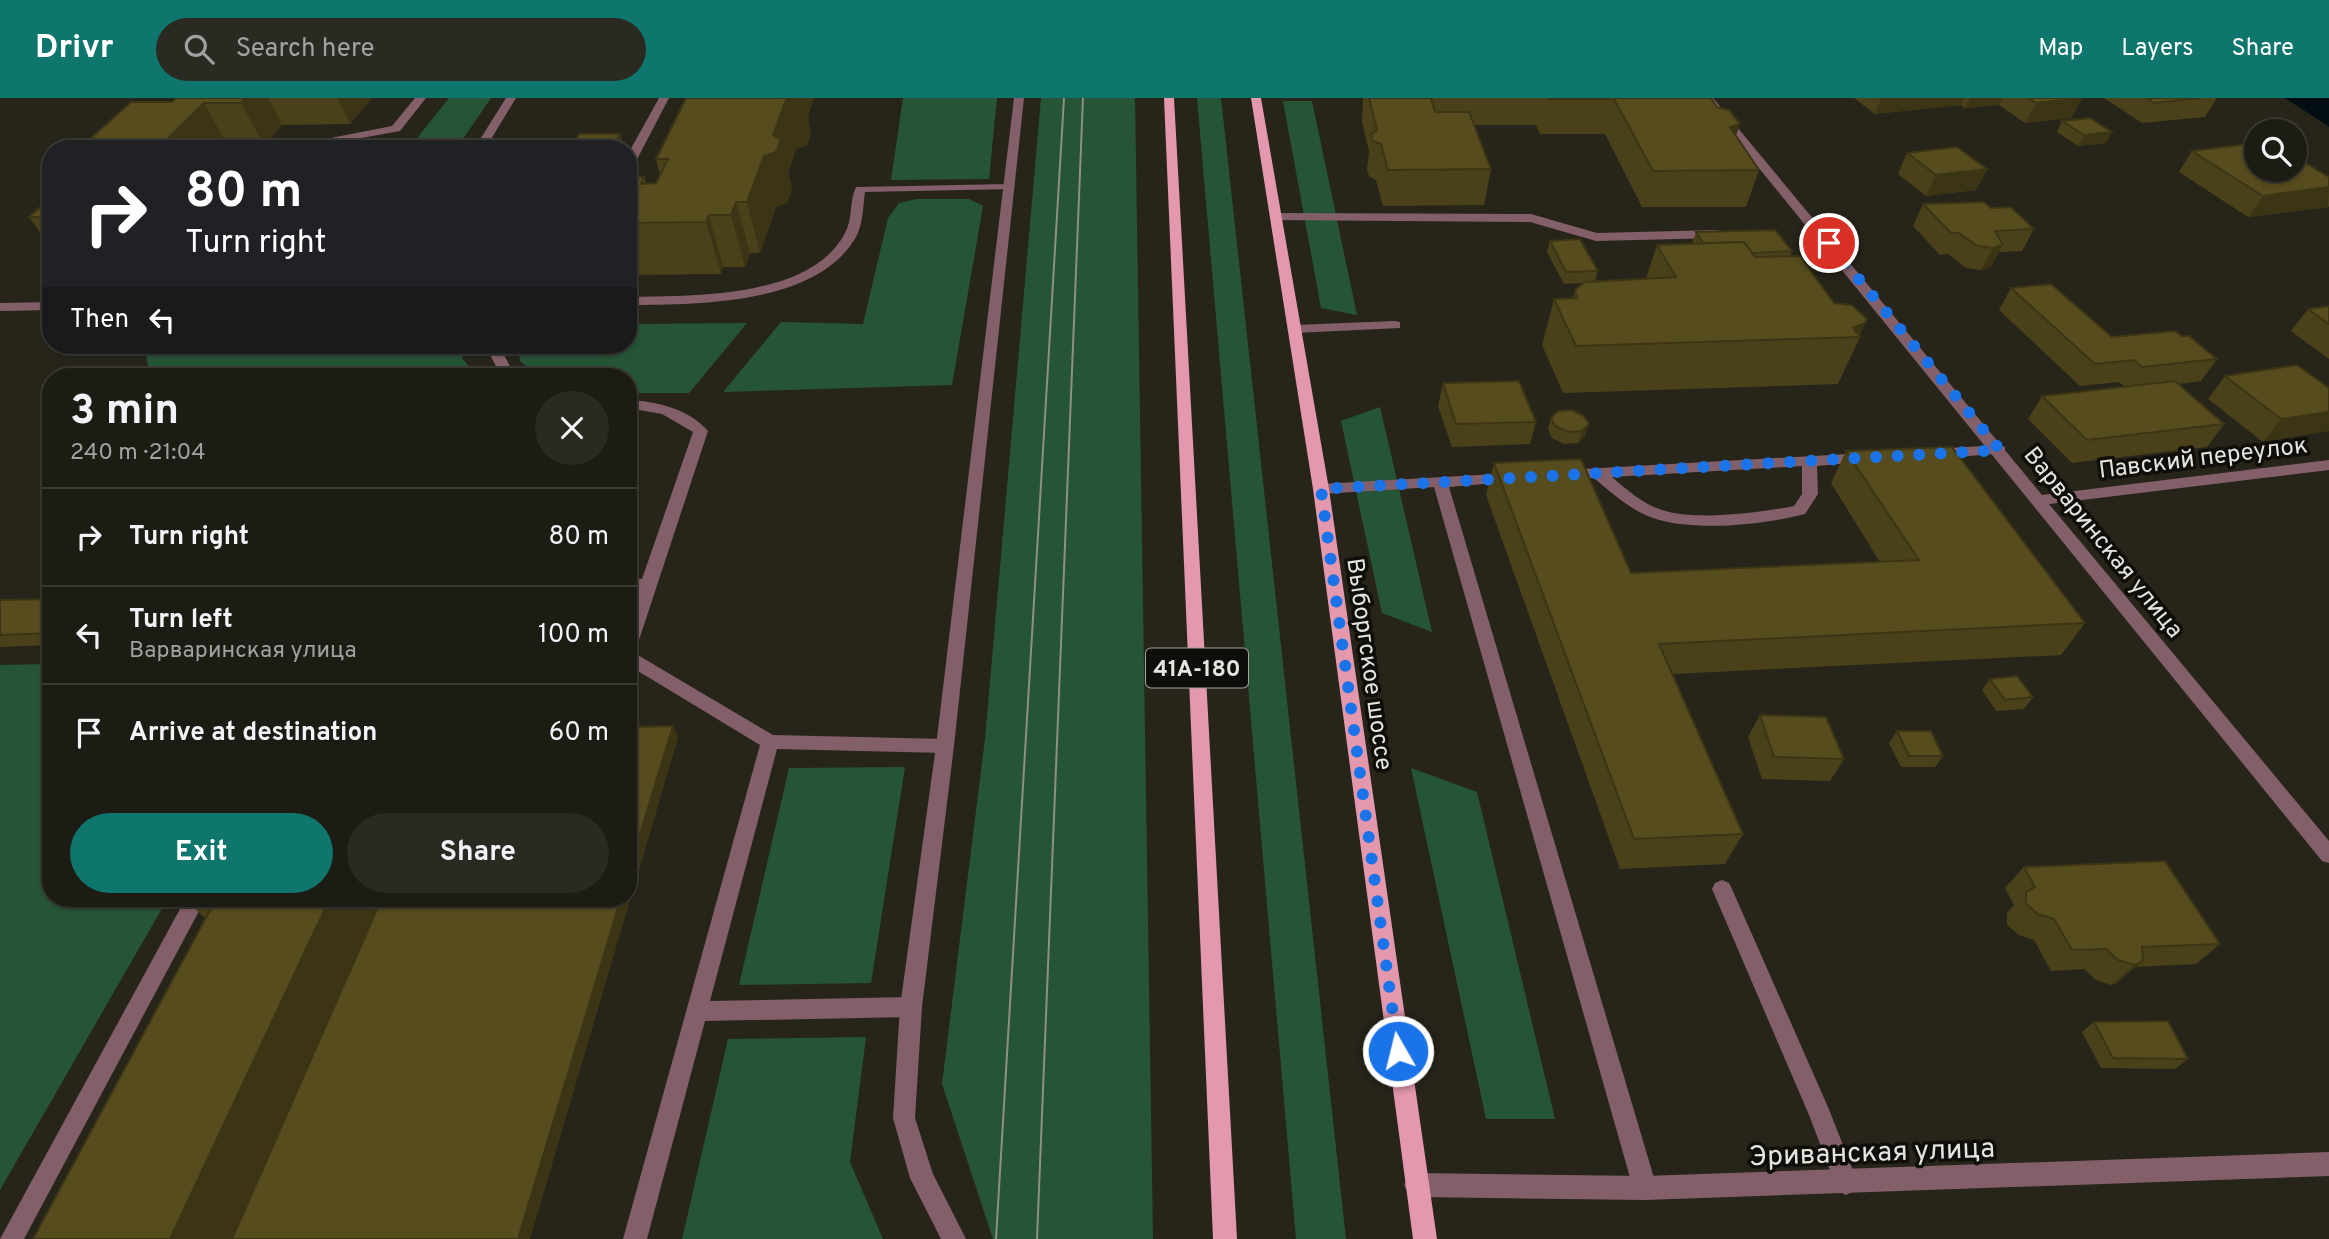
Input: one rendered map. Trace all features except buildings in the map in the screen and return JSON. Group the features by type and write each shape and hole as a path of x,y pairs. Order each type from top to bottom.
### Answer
{"main road":[{"name":"41А-180","path":"1169,98 1225,1239"},
{"name":"Выборгское шоссе","path":"1256,98 1321,489 1424,1239"}],"street":[{"path":"332,140 396,129 421,98"},
{"path":"485,140 511,98"},
{"path":"637,148 664,98"},
{"path":"954,1239 922,1178 904,1118 911,1007 946,746 1019,98"},
{"name":"Варваринская улица","path":"1707,98 2000,450 2329,855"},
{"path":"637,301 707,299 751,293 830,262 851,234 860,189 1009,187"},
{"path":"1276,217 1531,218 1596,237 1727,234"},
{"path":"0,307 42,306"},
{"path":"1294,329 1395,326"},
{"path":"637,404 650,404 685,417 701,430 637,621"},
{"path":"1915,455 2000,450"},
{"path":"1321,489 1888,457"},
{"path":"1597,473 1630,502 1676,521 1780,515 1799,510 1810,494 1810,462"},
{"name":"Павский переулок","path":"2040,500 2329,465"},
{"path":"1440,482 1645,1188"},
{"path":"637,585 650,584"},
{"path":"637,662 770,742 946,746"},
{"path":"635,1239 770,742"},
{"path":"1722,889 1820,1115 1846,1183"},
{"path":"11,1239 191,907"},
{"path":"697,1011 911,1007"},
{"name":"Эриванская улица","path":"1416,1185 1645,1188 2329,1164"}],"green space":[{"path":"449,98 491,98 462,140 416,140"},
{"path":"903,98 997,98 989,179 891,180"},
{"path":"1041,98 1135,98 1153,1239 993,1239 942,1084 985,739"},
{"path":"1197,98 1221,98 1346,1239 1296,1239"},
{"path":"1283,101 1312,101 1357,315 1321,308"},
{"path":"916,199 969,199 983,206 952,385 723,392 781,322 863,324 888,218 899,203"},
{"path":"747,323 689,393 637,393 637,368 528,368 520,361 519,354 637,354 637,324"},
{"path":"146,354 464,354 462,358 470,368 148,368"},
{"path":"1380,407 1432,632 1382,613 1341,421"},
{"path":"42,664 42,907 163,907 0,1190 0,665"},
{"path":"905,767 871,983 739,985 789,768"},
{"path":"1411,768 1477,792 1555,1119 1486,1119"},
{"path":"866,1037 850,1162 883,1239 682,1239 728,1039"}],"shaded area":[{"path":"2285,98 2329,98 2329,127 2328,126"}],"tram line":[{"path":"996,1239 1064,98"},
{"path":"1037,1239 1083,98"}],"route":[{"path":"1398,1051 1321,489 2000,450 1829,243"}]}
